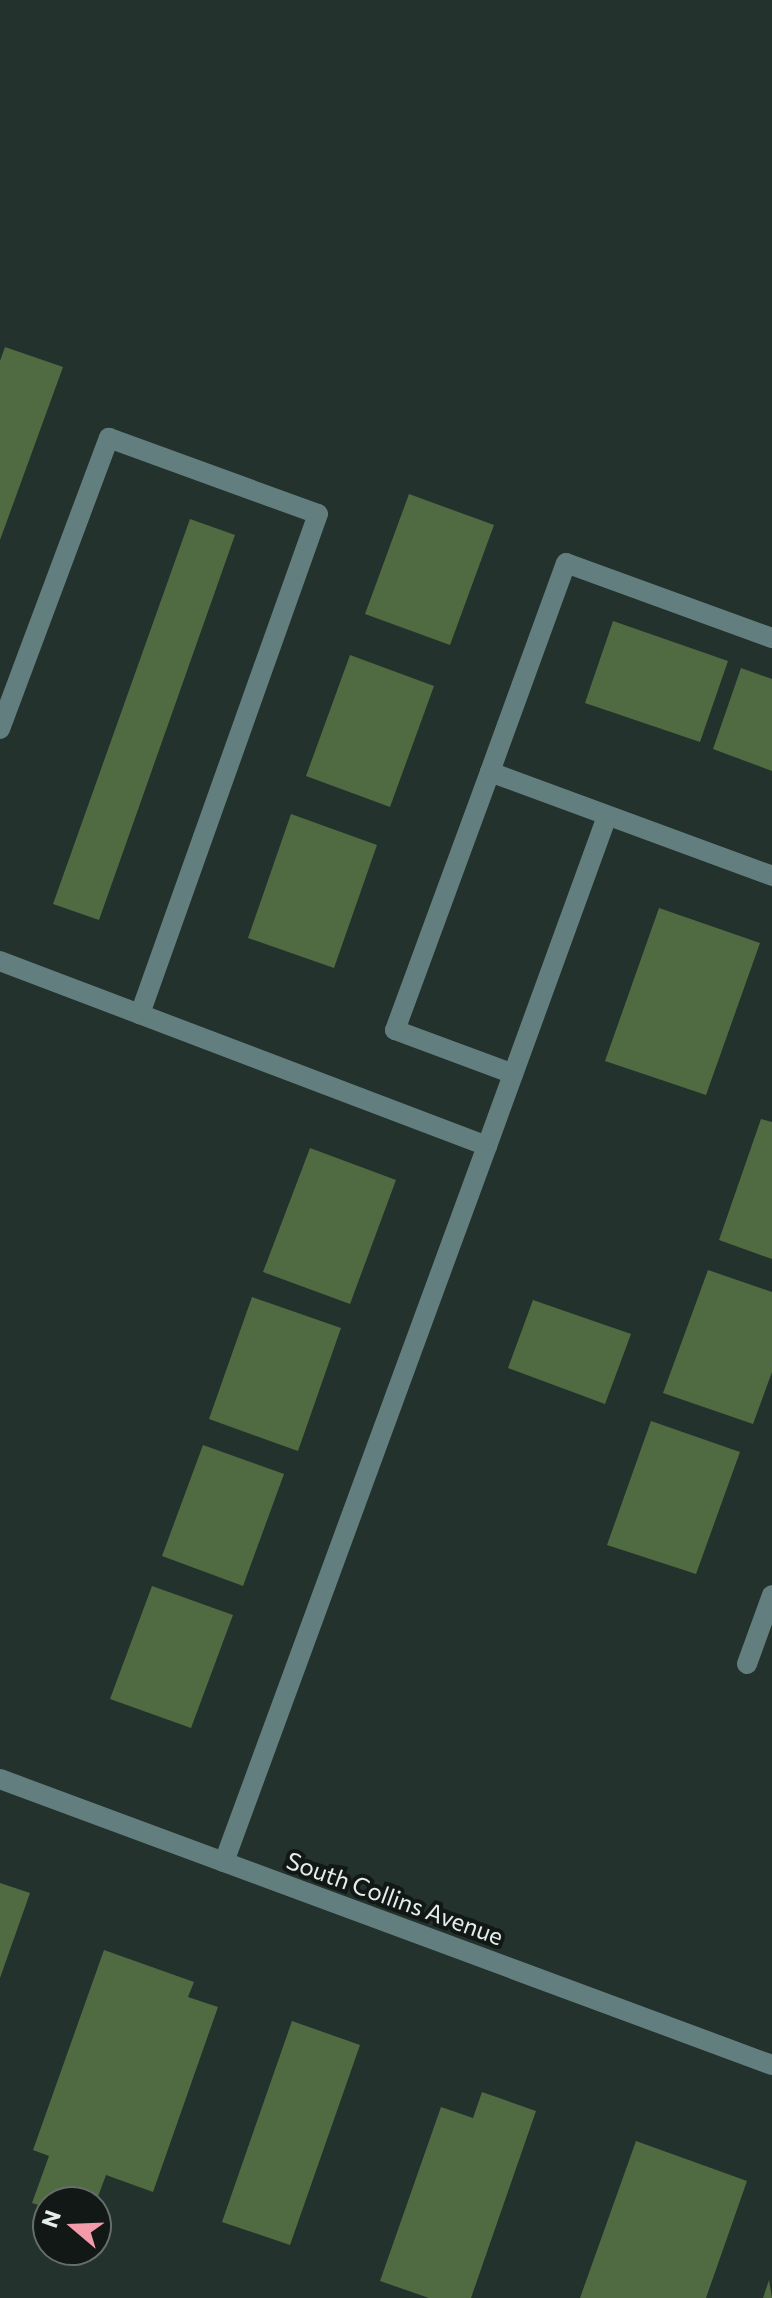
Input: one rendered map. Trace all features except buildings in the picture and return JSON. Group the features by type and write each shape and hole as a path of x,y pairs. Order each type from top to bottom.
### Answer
{"street":[{"path":"0,729 109,438 318,514 140,1014"},
{"path":"513,1074 395,1030 566,563 772,638"},
{"path":"490,772 772,876"},
{"path":"224,1862 607,816"},
{"path":"0,961 487,1146"},
{"path":"747,1664 772,1595"},
{"name":"South Collins Avenue","path":"0,1779 772,2065"}]}
